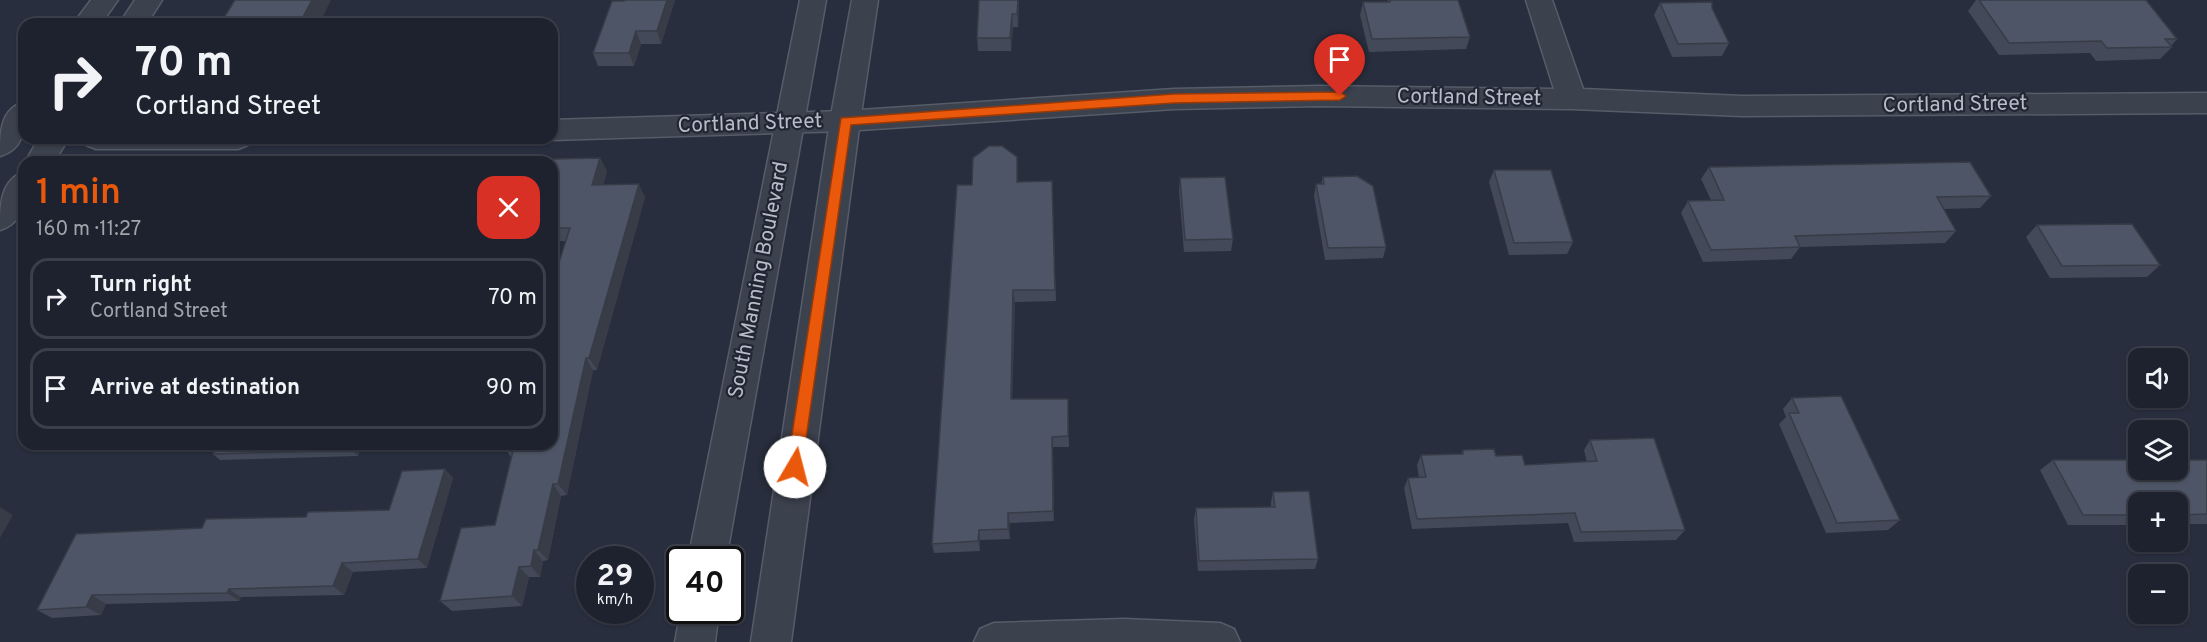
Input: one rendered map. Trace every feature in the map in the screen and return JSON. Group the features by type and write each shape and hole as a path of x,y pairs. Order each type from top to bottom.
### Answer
{"street":[{"path":"92,18 105,0"},
{"path":"137,18 149,0"},
{"name":"South Manning Boulevard","path":"710,546 813,0"},
{"path":"771,642 846,121 866,0"},
{"path":"1539,0 1572,99"},
{"name":"Cortland Street","path":"558,129 846,121 1174,99 1330,96 1572,99 1742,106 2207,103"},
{"path":"8,138 18,122"},
{"path":"0,218 18,192"},
{"path":"695,642 698,624"},
{"path":"993,642 1124,638 1220,642"}],"building":[{"path":"235,0 312,0 303,18 224,18"},
{"path":"667,0 657,31 636,31 629,53 593,53 612,1"},
{"path":"979,0 1018,0 1017,14 1012,14 1010,38 977,38"},
{"path":"1390,0 1458,0 1470,37 1372,39 1363,2 1390,2"},
{"path":"1979,0 2146,0 2177,39 2165,39 2172,47 2107,48 2101,41 2009,43"},
{"path":"1712,2 1712,8 1729,43 1678,44 1660,3"},
{"path":"989,146 1002,146 1017,157 1017,182 1052,181 1055,290 1013,290 1011,399 1068,399 1068,436 1052,437 1053,511 1008,513 1008,529 979,530 978,541 932,544 957,185 972,185 973,158"},
{"path":"600,158 592,185 639,184 589,358 586,358 558,484 553,484 538,550 534,550 531,566 519,567 512,596 440,601 461,528 495,525 513,450 558,450 558,265 570,228 558,228 558,159"},
{"path":"1970,162 1991,196 1937,197 1956,231 1795,236 1800,247 1711,250 1688,201 1724,200 1709,167"},
{"path":"1494,170 1551,170 1573,242 1514,243"},
{"path":"1357,176 1373,186 1386,247 1328,248 1316,184 1324,184 1323,177"},
{"path":"1225,177 1233,239 1185,240 1180,178"},
{"path":"2132,224 2160,265 2062,266 2037,225"},
{"path":"1841,396 1900,520 1837,523 1789,413 1799,413 1792,398"},
{"path":"1654,438 1685,530 1581,532 1575,513 1417,519 1408,478 1426,477 1421,455 1463,454 1463,450 1494,449 1496,456 1522,455 1525,465 1597,461 1590,440"},
{"path":"215,450 352,450 213,454"},
{"path":"2053,460 2128,460 2128,480 2188,480 2188,460 2207,460 2207,514 2188,515 2188,492 2128,492 2128,515 2083,515"},
{"path":"445,469 418,559 342,563 333,586 229,589 227,593 92,595 86,607 37,610 76,534 202,528 206,519 306,517 308,512 389,510 402,471"},
{"path":"1309,491 1318,559 1199,561 1196,508 1275,507 1273,492"}],"route":[{"path":"795,467 846,121 1174,99 1340,96"}]}
